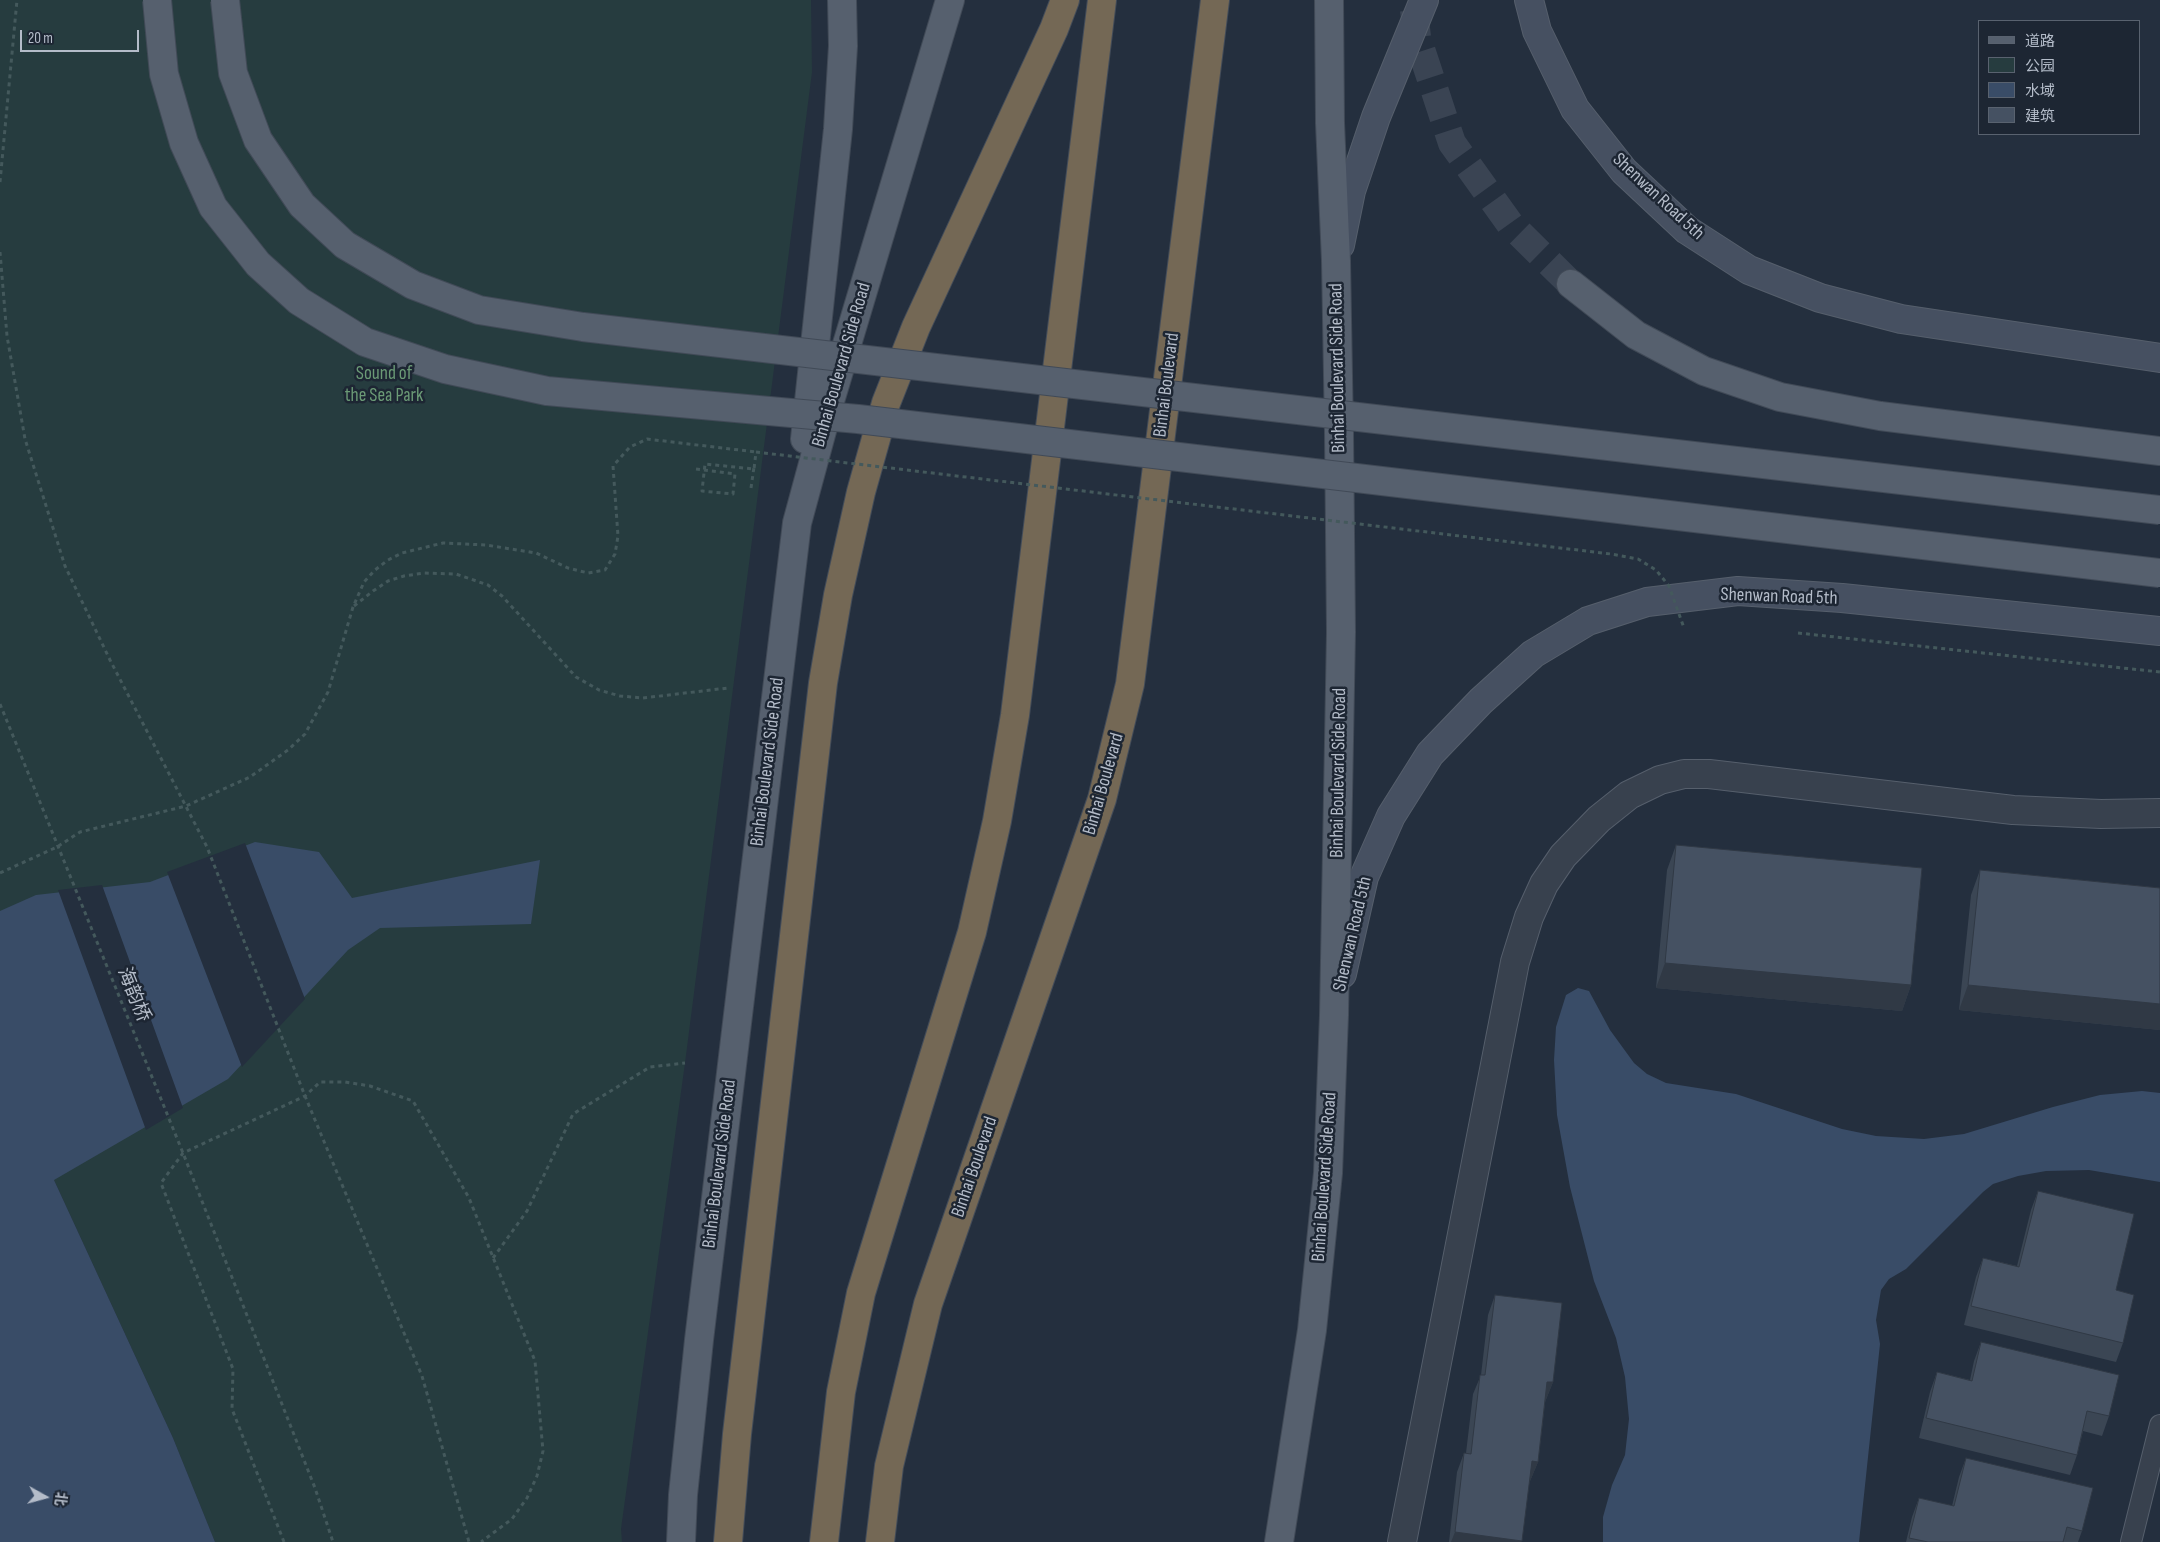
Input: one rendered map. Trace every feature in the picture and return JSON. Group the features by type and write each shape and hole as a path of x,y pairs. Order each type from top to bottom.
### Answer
{"highway":[{"path":"728,1542 737,1434 823,683 838,595 861,492 886,403 916,326 1054,29 1064,0"},
{"path":"824,1542 841,1392 861,1293 972,932 997,821 1016,705 1102,0"},
{"name":"Binhai Boulevard","path":"880,1542 889,1466 928,1304 1102,799 1130,684 1215,0"}],"main road":[{"path":"157,0 164,74 184,143 213,208 258,264 299,301 365,342 445,369 547,391 858,419 2160,573"},
{"path":"225,0 233,73 258,140 302,205 345,245 414,285 479,310 603,329 2160,510"},
{"path":"797,523 838,129 843,46 842,0"},
{"name":"Binhai Boulevard Side Road","path":"681,1542 683,1496 699,1340 797,523 833,392 950,0"},
{"name":"Binhai Boulevard Side Road","path":"1279,1542 1312,1330 1328,1173 1334,1015 1341,632 1336,261 1330,124 1329,0"},
{"path":"1571,284 1636,335 1704,371 1780,397 1880,416 2160,451"}],"street":[{"path":"1336,261 1351,191 1376,117 1424,0"},
{"name":"Shenwan Road 5th","path":"1528,0 1537,31 1575,109 1624,171 1687,230 1749,270 1820,298 1900,319 2160,358"},
{"name":"Shenwan Road 5th","path":"1334,1015 1364,877 1391,816 1430,754 1481,701 1533,654 1588,621 1647,602 1738,591 1842,598 2160,631"},
{"path":"1402,1542 1514,962 1529,917 1544,884 1563,856 1599,819 1629,795 1660,780 1684,774 1710,774 2013,810 2101,814 2160,813"}],"lane":[{"path":"2131,1542 2160,1425"}],"path":[{"path":"0,182 17,0"},
{"path":"0,252 7,336 25,440 65,566 110,660 207,847 305,1096 422,1376 469,1542"},
{"path":"0,873 57,847 80,832 186,806 250,777 288,750 305,734 328,692 353,607 364,582 374,570 402,553 444,543 486,545 536,553 568,568 588,573 605,570 614,554 618,536 614,466 630,447 647,439 1611,554 1638,559 1656,570 1669,586 1684,628"},
{"path":"696,470 706,471 735,474 733,494 702,490 704,473 705,464 754,469 756,452"},
{"path":"751,488 756,452"},
{"path":"353,607 388,581 424,573 456,574 488,585 502,596 576,677 599,690 620,696 643,698 728,688"},
{"path":"1826,636 2160,672"},
{"name":"海韵桥","path":"0,704 183,1153 316,1488 333,1542"},
{"path":"493,1258 527,1211 573,1114 650,1067 685,1063"},
{"path":"284,1542 232,1409 233,1369 161,1183 183,1153 305,1096 320,1082 345,1082 370,1086 413,1101 469,1198 535,1361 543,1451 537,1476 527,1498 512,1519 481,1542"}],"green space":[{"name":"Sound of the Sea Park","path":"0,0 811,0 812,72 685,1063 621,1529 622,1542 215,1542 173,1438 54,1180 0,1054"}],"water":[{"path":"255,842 319,852 352,898 540,860 531,924 380,928 348,950 228,1079 54,1180 173,1438 215,1542 0,1542 0,911 36,895 150,882"},
{"path":"1578,988 1589,991 1610,1030 1634,1063 1647,1074 1666,1083 1736,1094 1842,1129 1876,1136 1924,1139 1964,1134 2100,1095 2142,1091 2160,1093 2160,1182 2089,1170 2046,1171 2018,1176 1993,1184 1906,1269 1889,1279 1881,1290 1876,1320 1880,1344 1859,1542 1603,1542 1603,1517 1612,1485 1625,1455 1629,1419 1625,1377 1616,1338 1594,1281 1570,1187 1557,1115 1554,1060 1556,1027 1566,995"}],"pier":[{"path":"245,843 305,999 242,1067 167,872"},
{"path":"102,885 183,1108 146,1130 58,890"}],"building":[{"path":"1676,845 1922,868 1911,985 1665,963"},
{"path":"1980,870 2160,888 2160,1004 1968,985"},
{"path":"2038,1191 2134,1214 2116,1290 2134,1295 2123,1343 1971,1306 1983,1258 2019,1267"},
{"path":"1495,1295 1562,1303 1553,1382 1547,1382 1538,1462 1532,1461 1522,1541 1455,1532 1464,1453 1471,1454 1480,1375 1485,1375"},
{"path":"1981,1342 2119,1375 2109,1416 2087,1411 2077,1455 1926,1418 1937,1372 1972,1381"},
{"path":"1966,1458 2093,1488 2082,1531 2067,1527 2063,1542 1928,1542 1909,1538 1919,1498 1954,1506"}],"tunnel":[{"path":"1414,10 1417,37 1452,143 1510,224 1571,284"}]}
